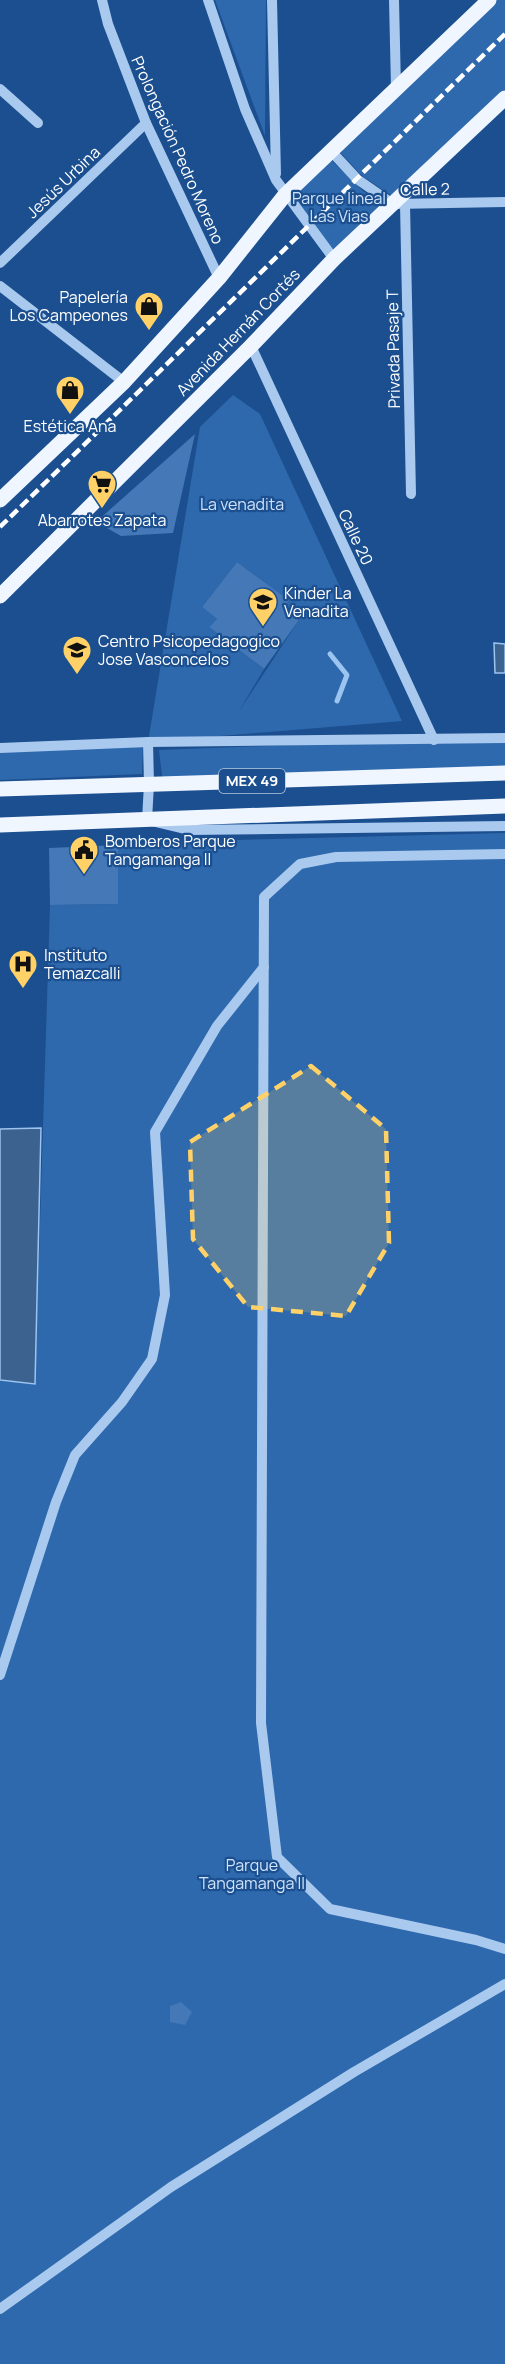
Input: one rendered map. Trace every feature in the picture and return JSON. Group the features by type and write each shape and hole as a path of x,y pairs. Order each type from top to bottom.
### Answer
{"main road":[{"path":"0,500 124,382 219,278 285,195 489,0"},
{"name":"Avenida Hernán Cortés","path":"0,596 251,346 334,259 399,204 505,98"},
{"name":"MEX 49","path":"0,789 505,773"},
{"name":"MEX 49","path":"0,825 505,806"}],"street":[{"name":"Prolongación Pedro Moreno","path":"102,0 108,24 146,123 219,278"},
{"path":"208,0 245,109 276,180 334,259"},
{"path":"272,0 276,180"},
{"path":"394,0 396,88"},
{"path":"0,89 38,123"},
{"name":"Jesús Urbina","path":"0,263 146,123"},
{"name":"Calle 2","path":"331,151 357,179 399,204 505,202"},
{"name":"Privada Pasaje T","path":"399,204 411,494"},
{"path":"0,286 124,382"},
{"name":"Calle 20","path":"251,346 434,740"},
{"path":"0,748 148,742 505,738"},
{"path":"148,742 147,820 189,830 505,826"},
{"path":"440,809 441,827"},
{"path":"505,854 336,858 300,864 264,897 261,1723 277,1857 330,1909 476,1940 505,1949"},
{"path":"0,1675 56,1502 75,1455 122,1402 152,1359 165,1296 155,1132 217,1026 264,967"},
{"path":"0,2309 171,2187 354,2072 505,1984"}],"highlighted area":[{"path":"311,1066 386,1129 389,1243 346,1316 248,1307 193,1239 190,1142"}],"green space":[{"path":"215,0 266,0 265,136"},
{"name":"Parque lineal Las Vias","path":"494,0 505,0 505,90 392,196 361,175 340,152"},
{"name":"Parque lineal Las Vias","path":"330,159 363,191 383,205 334,251 293,196"},
{"name":"La venadita","path":"233,395 260,414 402,721 148,742 200,427","holes":["237,562 289,600 284,608 299,620 238,713 264,669 209,627 217,619 202,607"]},
{"path":"505,737 505,766 163,784 159,750"},
{"path":"143,742 142,774 0,780 0,748"},
{"name":"Parque Tangamanga II","path":"505,833 505,2364 0,2364 0,1381 35,1383 50,905 118,904 118,845"}],"shaded area":[{"path":"494,643 505,644 505,673 495,673"},
{"path":"41,1128 35,1384 0,1380 0,1129"}],"building":[{"path":"195,434 173,533 121,536 96,522"},
{"name":"La venadita","path":"237,562 289,600 284,608 299,620 264,669 209,627 217,619 202,607"},
{"name":"Bomberos Parque Tangamanga II","path":"118,845 118,904 50,905 49,848"},
{"path":"181,2002 192,2012 185,2025 170,2022 170,2006"}],"waterway":[{"path":"330,654 347,675 337,701"}],"railway":[{"path":"0,527 505,34"}],"place":[{"name":"Papelería Los Campeones","path":"149,332"},
{"name":"Estética Ana","path":"70,416"},
{"name":"Abarrotes Zapata","path":"102,510"},
{"name":"Kinder La Venadita","path":"263,628"},
{"name":"Centro Psicopedagogico Jose Vasconcelos","path":"77,676"},
{"name":"Bomberos Parque Tangamanga II","path":"84,876"},
{"name":"Instituto Temazcalli","path":"23,990"}]}
